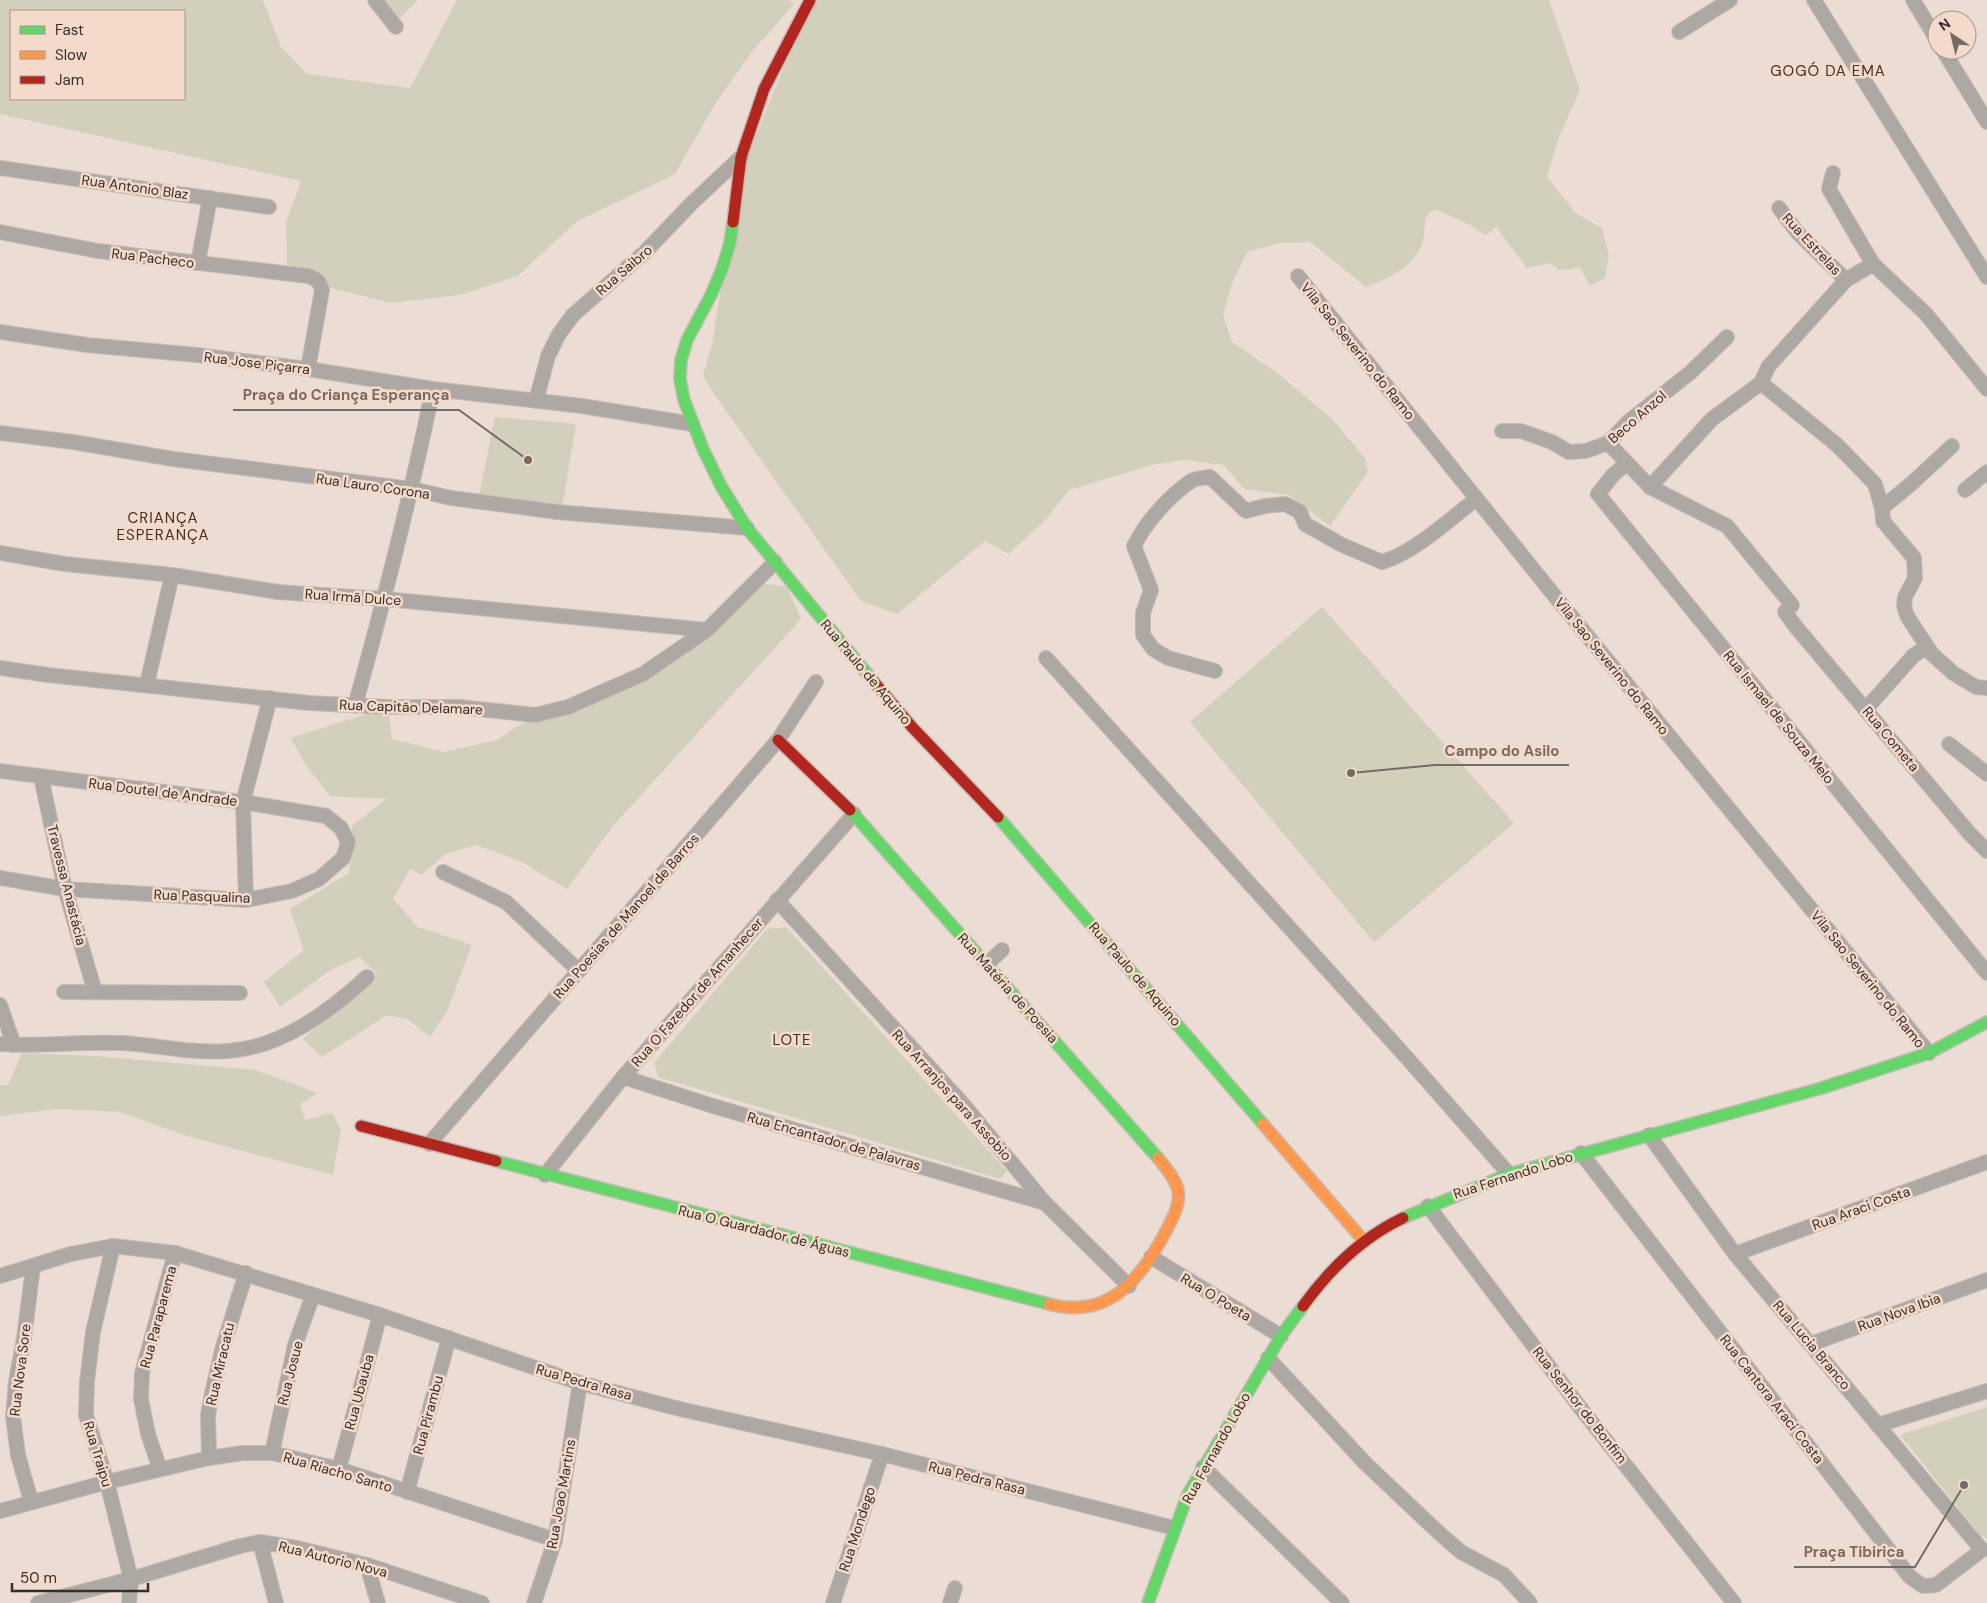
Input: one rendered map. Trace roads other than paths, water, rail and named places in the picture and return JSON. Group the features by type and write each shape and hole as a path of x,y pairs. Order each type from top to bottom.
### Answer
{"street":[{"path":"375,0 396,27"},
{"name":"Rua Paulo de Aquino","path":"810,0 764,89 740,157 732,224 724,260 711,295 687,340 681,360 680,379 684,400 692,424 721,486 747,528 774,562 912,727 1018,839 1364,1242"},
{"path":"1679,32 1730,0"},
{"path":"1814,0 1987,277"},
{"path":"1913,0 1927,23"},
{"path":"1949,60 1987,122"},
{"name":"Rua Saibro","path":"536,401 548,356 559,334 573,315 644,254 692,203 740,157"},
{"name":"Rua Antonio Blaz","path":"0,168 269,207"},
{"path":"1833,173 1829,189 1873,264 1926,314 1987,388"},
{"path":"198,263 210,198"},
{"name":"Rua Estrelas","path":"1779,208 1798,233 1846,280"},
{"name":"Rua Pacheco","path":"0,232 98,251 308,276 319,281 322,290 308,369"},
{"path":"1608,443 1650,487 1712,419 1761,384 1768,367 1846,280 1873,264"},
{"name":"Vila Sao Severino do Ramo","path":"1298,276 1476,499 1929,1053"},
{"name":"Rua Jose Piçarra","path":"0,332 87,344 308,369 433,389 582,406 692,424"},
{"name":"Beco Anzol","path":"1502,431 1521,431 1552,442 1569,452 1586,451 1608,443 1628,422 1691,372 1727,337"},
{"path":"1761,384 1837,445 1874,484 1882,508 1883,521 1914,558 1915,578 1905,597 1904,606 1907,616 1932,654 1953,673 1976,687 1987,688"},
{"path":"354,706 385,599 412,489 433,389"},
{"name":"Rua Lauro Corona","path":"0,433 73,442 173,459 412,489 452,498 557,512 747,528"},
{"path":"1882,508 1952,446"},
{"name":"Rua Ismael de Souza Melo","path":"1626,463 1613,475 1598,494 1987,973"},
{"path":"1965,490 1987,472"},
{"path":"1215,671 1168,658 1153,649 1143,635 1143,613 1151,590 1134,546 1142,529 1170,499 1192,480 1210,477 1246,511 1265,506 1285,504 1300,512 1305,524 1340,544 1382,562 1394,558 1419,542 1476,499"},
{"name":"Rua Cometa","path":"1650,487 1727,526 1792,605 1785,612 1796,626 1970,834 1987,851"},
{"name":"Rua Irmã Dulce","path":"0,554 65,564 172,575 278,592 385,599 707,630"},
{"name":"Rua Capitão Delamare","path":"0,668 48,675 354,706 459,707 535,715 568,707 643,674 707,630 774,562"},
{"path":"147,684 172,575"},
{"path":"1866,709 1913,656 1927,647"},
{"path":"1046,658 1408,1059 1509,1174"},
{"name":"Rua Poesias de Manoel de Barros","path":"429,1144 778,740 816,682"},
{"path":"246,900 243,802 270,698"},
{"name":"Rua Matéria de Poesia","path":"778,740 854,814 1151,1149 1168,1172 1179,1192 1177,1210 1152,1257"},
{"path":"1949,744 1987,774"},
{"name":"Rua Doutel de Andrade","path":"0,771 243,802 326,816"},
{"name":"Travessa Anastácia","path":"41,777 65,889 95,992"},
{"name":"Rua O Fazedor de Amanhecer","path":"545,1175 623,1077 854,814"},
{"name":"Rua Pasqualina","path":"0,878 65,889 246,900 292,891 319,878 343,858 348,842 341,828 326,816"},
{"path":"443,872 506,902 579,971"},
{"name":"Rua Arranjos para Assobio","path":"777,900 962,1103 1045,1203 1129,1286"},
{"path":"987,964 1002,950"},
{"path":"0,1005 7,1044 121,1043 185,1050 229,1052 266,1044 306,1024 344,998 367,977"},
{"path":"64,992 240,993"},
{"name":"Rua Fernando Lobo","path":"1148,1603 1188,1494 1281,1336 1319,1284 1364,1242 1396,1222 1428,1206 1509,1174 1822,1088 1929,1053 1987,1022"},
{"name":"Rua Encantador de Palavras","path":"623,1077 713,1106 1045,1203"},
{"name":"Rua O Guardador de Águas","path":"361,1126 1059,1307 1085,1307 1109,1300 1129,1286 1152,1257"},
{"name":"Rua Lucia Branco","path":"1649,1134 1735,1254 1985,1551"},
{"name":"Rua Cantora Araci Costa","path":"1581,1153 1910,1577 1923,1586 1936,1585 1985,1551"},
{"name":"Rua Araci Costa","path":"1735,1254 1987,1162"},
{"name":"Rua Senhor do Bonfim","path":"1428,1206 1582,1410 1734,1603"},
{"name":"Rua Pedra Rasa","path":"0,1276 71,1254 113,1246 175,1253 380,1315 580,1383 680,1409 882,1454 1174,1528"},
{"name":"Rua Traipu","path":"113,1246 93,1332 87,1382 86,1415 107,1482 130,1580 128,1603"},
{"name":"Rua Paraparema","path":"160,1469 146,1426 142,1399 142,1373 175,1253"},
{"name":"Rua O Poeta","path":"1152,1257 1281,1336"},
{"name":"Rua Nova Sore","path":"31,1501 18,1455 13,1418 16,1381 24,1338 33,1267"},
{"name":"Rua Miracatu","path":"210,1458 208,1415 212,1393 222,1350 246,1273"},
{"name":"Rua Nova Ibia","path":"1811,1344 1987,1280"},
{"name":"Rua Josue","path":"272,1453 295,1345 313,1295"},
{"name":"Rua Ubauba","path":"339,1469 380,1315"},
{"name":"Rua Pirambu","path":"407,1492 449,1338"},
{"path":"1268,1358 1365,1463 1438,1532 1461,1552 1504,1575 1530,1603"},
{"name":"Rua Joao Martins","path":"534,1603 555,1540 580,1383"},
{"path":"1878,1425 1987,1391"},
{"name":"Rua Riacho Santo","path":"0,1511 31,1501 210,1458 243,1453 272,1453 339,1469 555,1540"},
{"name":"Rua Mondego","path":"832,1603 882,1454"},
{"path":"1203,1467 1342,1603"},
{"path":"260,1542 276,1603"},
{"name":"Rua Autorio Nova","path":"38,1603 130,1580 240,1546 260,1542 297,1548 367,1565 482,1603"},
{"path":"367,1565 378,1603"},
{"path":"950,1603 955,1588"}],"place":[{"name":"Praça do Criança Esperança","path":"528,460"},
{"name":"Campo do Asilo","path":"1351,773"},
{"name":"Praça Tibirica","path":"1964,1485"}],"district":[{"name":"GOGÓ DA EMA","path":"1828,71"},
{"name":"CRIANÇA ESPERANÇA","path":"163,526"},
{"name":"LOTE","path":"792,1040"}]}
